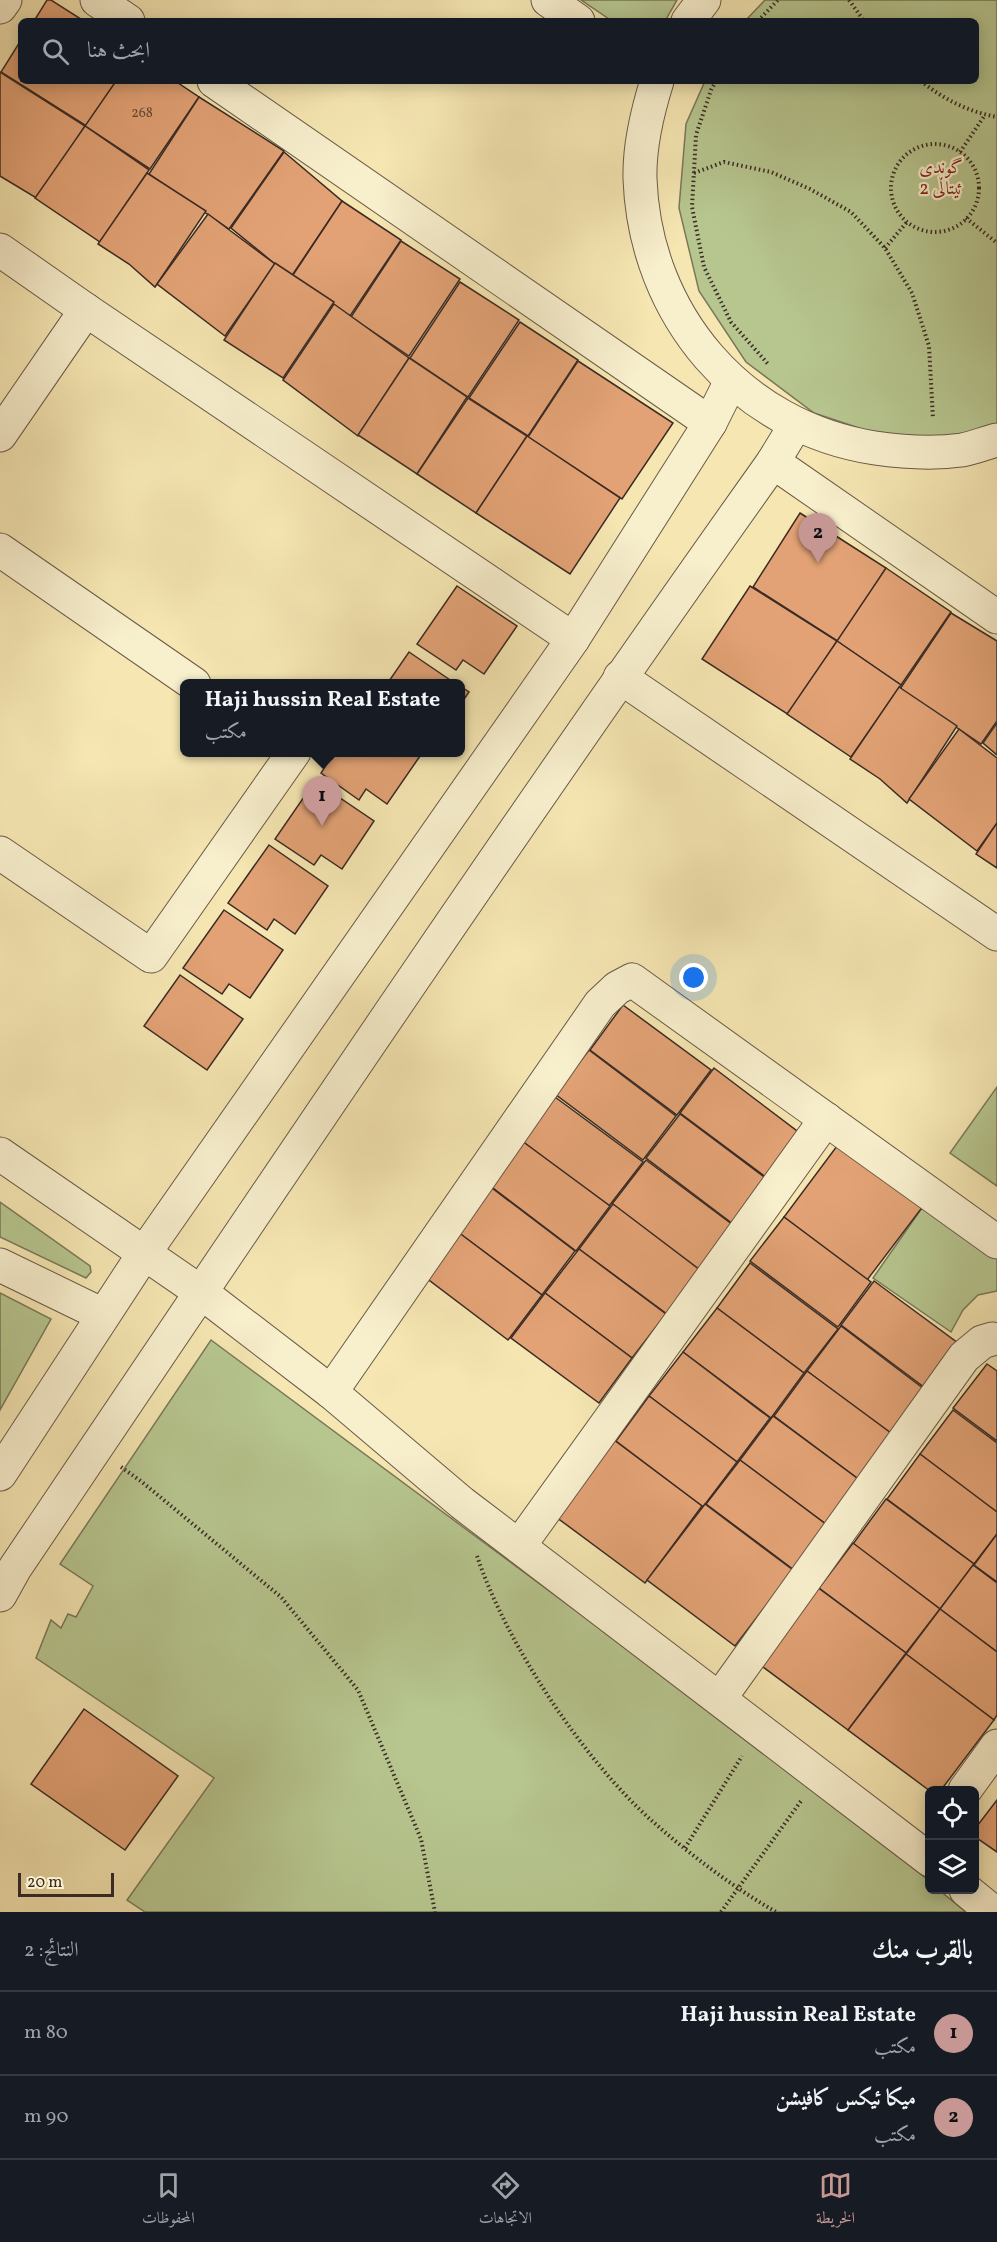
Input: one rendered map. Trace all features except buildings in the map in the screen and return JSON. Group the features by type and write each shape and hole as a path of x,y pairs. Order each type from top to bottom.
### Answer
{"street":[{"path":"0,7 5,0"},
{"path":"97,0 124,18"},
{"path":"548,0 574,18"},
{"path":"690,18 704,0"},
{"path":"218,84 710,423"},
{"path":"649,90 640,178 643,214 651,250 663,284 679,317 700,347 731,381 771,410 796,424 849,444 906,452 962,450 997,440"},
{"path":"0,250 573,639"},
{"path":"0,435 86,310"},
{"path":"0,1474 145,1252 573,639 710,423 731,381"},
{"path":"0,1595 15,1568 94,1450 620,677 773,462 796,424"},
{"path":"773,462 997,617"},
{"path":"0,550 187,679"},
{"path":"620,677 997,934"},
{"path":"0,853 151,956 291,757"},
{"path":"331,1392 600,1004 617,988 632,980 997,1242"},
{"path":"519,1546 826,1119"},
{"path":"0,1154 202,1293 331,1392 462,1503 820,1774 925,1849"},
{"path":"0,1265 103,1315"},
{"path":"720,1698 964,1357 973,1348 992,1339"},
{"path":"969,1786 997,1746"},
{"path":"971,1894 993,1912"}],"path":[{"path":"761,18 778,0"},
{"path":"849,0 862,18"},
{"path":"714,84 696,135 692,207 704,267 731,321 771,368"},
{"path":"925,84 940,96 986,115 997,117"},
{"path":"960,152 986,115"},
{"path":"932,144 947,146 960,152 970,163 979,189 976,202 966,218 960,224 947,230 933,232 919,229 907,222 897,211 891,197 891,182 895,168 905,156 917,148 932,144"},
{"path":"693,173 724,162 771,172 810,189 851,212 885,248 912,293 929,345 933,421"},
{"path":"966,218 997,243"},
{"path":"885,248 907,222"},
{"path":"94,1450 142,1482 281,1597 358,1690 421,1839 435,1912"},
{"path":"475,1551 487,1584 521,1652 572,1729 622,1791 651,1820 685,1848 776,1912"},
{"path":"685,1848 759,1728"},
{"path":"721,1912 820,1774"}],"green space":[{"path":"581,0 677,0 667,18 608,18"},
{"path":"765,0 997,0 997,433 895,440 814,413 746,362 699,291 679,208 686,124 704,84 979,84 979,18 748,18"},
{"path":"997,1087 997,1186 950,1153"},
{"path":"0,1202 90,1266 91,1272 86,1278 0,1237"},
{"path":"924,1205 997,1257 997,1291 978,1295 963,1310 951,1332 873,1278"},
{"path":"0,1293 51,1319 0,1410"},
{"path":"211,1340 847,1812 925,1878 925,1894 944,1894 966,1912 145,1912 127,1900 214,1778 36,1658 51,1620 61,1628 68,1614 76,1617 93,1586 60,1564"}],"place":[{"name":"میکا ئیکس کافیشن","path":"818,563"},
{"name":"Haji hussin Real Estate","path":"322,826"}],"district":[{"name":"گوندی ئیتاڵی 2","path":"941,177"}]}
